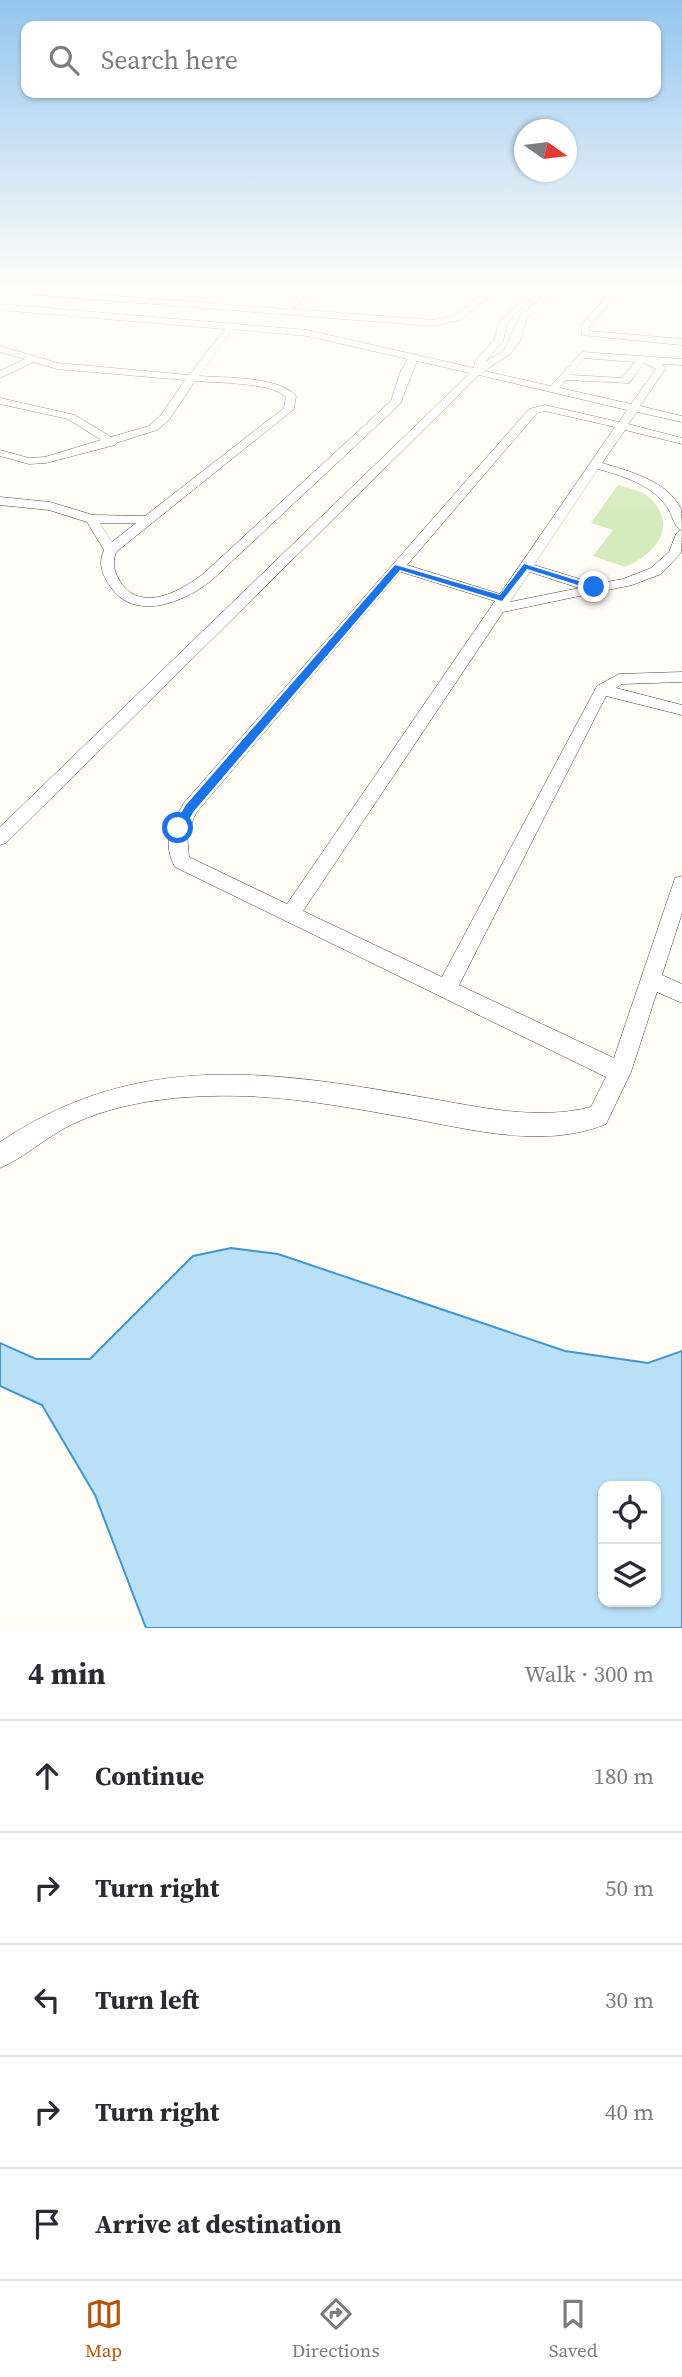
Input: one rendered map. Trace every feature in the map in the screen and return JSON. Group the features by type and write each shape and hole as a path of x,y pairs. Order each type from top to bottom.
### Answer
{"street":[{"path":"0,375 25,363"},
{"path":"47,363 270,385 285,390 291,396 292,403 110,550 106,560 107,572 121,593 131,599 146,601 178,597 220,564 396,402 411,363"},
{"path":"0,453 29,461 46,460 111,443 153,428 167,418 197,363"},
{"path":"188,379 201,363"},
{"path":"436,363 682,419"},
{"path":"477,372 479,363"},
{"path":"0,838 477,372 494,363"},
{"path":"552,391 575,363"},
{"path":"563,377 625,381 644,363"},
{"path":"290,915 524,566 662,368 653,363"},
{"path":"0,401 74,416 88,422 111,443"},
{"path":"620,1072 181,862 175,844 178,828 190,808 533,411 545,408 623,424 682,440"},
{"path":"596,464 645,482 664,495 679,514 682,527"},
{"path":"0,501 50,506 92,519 148,520"},
{"path":"92,519 110,550"},
{"path":"398,567 499,604 627,582 656,571 675,553 682,534"},
{"path":"524,566 594,587"},
{"path":"447,988 602,690 619,679 682,677"},
{"path":"602,690 682,710"},
{"path":"0,1156 37,1131 76,1111 161,1087 205,1083 274,1088 517,1124 574,1124 598,1116 620,1072 682,884"},
{"path":"652,980 682,994"}],"green space":[{"path":"618,485 649,497 660,511 663,521 659,540 653,549 625,567 593,556 613,530 591,523"}],"water":[{"path":"231,1248 278,1254 565,1351 648,1363 682,1351 682,1628 146,1628 95,1495 42,1405 0,1386 0,1343 36,1359 90,1359 193,1256"}],"route":[{"path":"178,828 190,808 398,567 502,599 524,566 594,587"}]}
